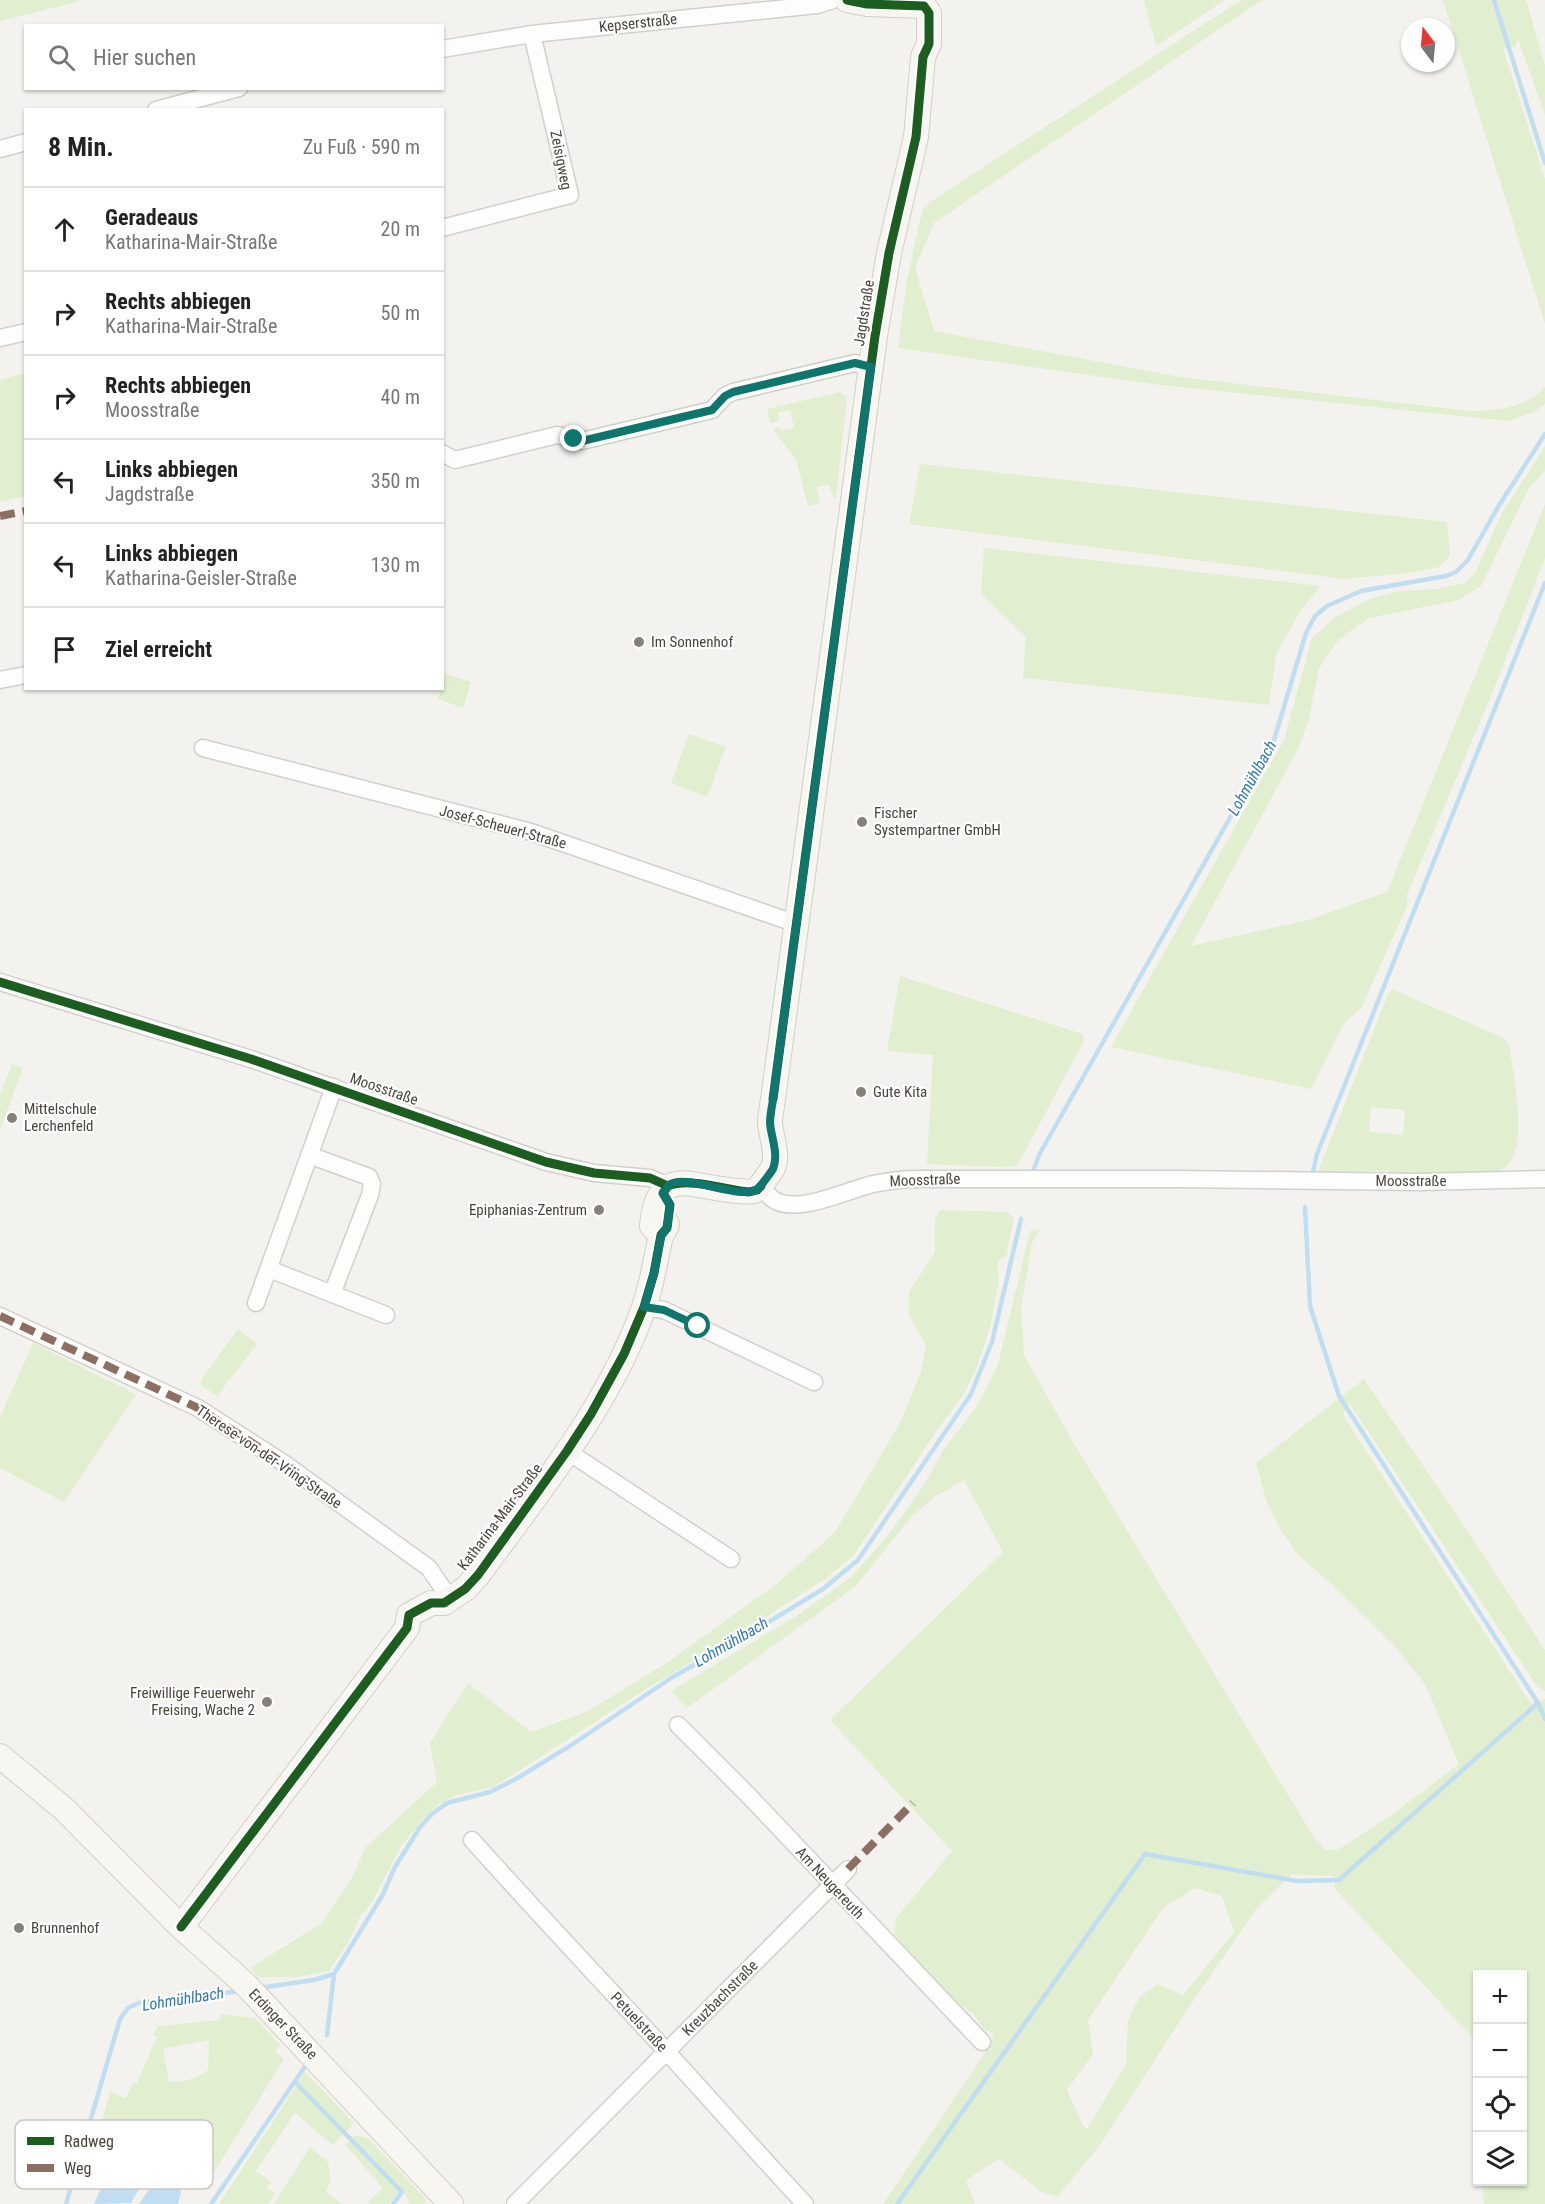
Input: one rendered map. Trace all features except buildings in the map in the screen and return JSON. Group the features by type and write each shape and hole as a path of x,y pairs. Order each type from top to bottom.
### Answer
{"street":[{"name":"Kepserstraße","path":"444,49 532,34 817,5 833,0"},
{"path":"847,0 855,3 907,5 938,0"},
{"name":"Jagdstraße","path":"763,1182 773,1168 775,1147 770,1123 871,367 889,253 916,136 923,57 916,45 910,10 907,5"},
{"name":"Zeisigweg","path":"444,227 570,195 532,34"},
{"path":"164,108 231,90"},
{"path":"0,149 24,143"},
{"path":"0,338 24,332"},
{"path":"444,454 455,460 557,435 582,441 712,410 725,396 733,392 855,363 871,367"},
{"path":"0,680 24,675"},
{"name":"Josef-Scheuerl-Straße","path":"203,748 531,832 797,924"},
{"name":"Moosstraße","path":"0,982 183,1037 334,1087 546,1162 594,1173 650,1178 666,1189 674,1183 749,1192 763,1182 769,1196 778,1202 795,1203 823,1200 894,1180 1420,1182 1545,1179"},
{"name":"Moosstraße","path":"256,1303 334,1087"},
{"path":"309,1155 369,1177 372,1184 370,1195 332,1294"},
{"name":"Katharina-Mair-Straße","path":"181,1927 407,1628 410,1615 431,1603 447,1601 465,1589 478,1575 567,1451 591,1414 624,1354 644,1307 654,1273 661,1236 652,1226 655,1204 666,1189"},
{"path":"269,1269 386,1315"},
{"path":"644,1307 664,1310 814,1382"},
{"name":"Therese-von-der-Vring-Straße","path":"0,1316 198,1408 285,1464 429,1568 447,1601"},
{"path":"567,1451 731,1559"},
{"name":"Am Neugereuth","path":"678,1725 749,1796 982,2042"},
{"name":"Erdinger Straße","path":"0,1755 64,1809 181,1927 245,1984 451,2204"},
{"name":"Petuelstraße","path":"472,1840 805,2204"},
{"name":"Kreuzbachstraße","path":"516,2204 848,1869"}],"green space":[{"path":"0,0 76,0 77,2 0,21"},
{"path":"1144,0 1225,0 1156,46"},
{"path":"1241,0 1262,0 934,223 915,268 934,331 1180,377 1469,411 1490,410 1520,404 1545,387 1545,404 1534,412 1509,421 1152,384 898,348 907,280 923,209 933,200"},
{"path":"1443,0 1526,0 1545,66 1545,115 1518,39 1515,47 1503,48 1545,179 1545,324 1455,38 1455,18 1449,18"},
{"path":"24,373 24,496 0,502 0,380"},
{"path":"840,392 847,397 836,498 829,484 816,487 820,503 808,506 796,460 773,429 780,427 781,431 794,428 790,410 778,412 779,421 770,423 767,409"},
{"path":"1545,446 1545,471 1529,488 1481,586 1459,600 1369,618 1338,640 1319,668 1309,718 1299,747 1191,946 1308,920 1387,892 1545,504 1545,558 1496,684 1407,895 1407,906 1361,1009 1345,1022 1311,1089 1111,1047 1284,740 1312,638 1336,617 1370,599 1399,591 1436,589 1465,583 1475,573 1502,513"},
{"path":"920,464 1447,522 1450,556 1439,567 1408,573 1345,579 909,524"},
{"path":"984,548 1321,586 1300,611 1276,655 1269,705 1023,678 1026,637 981,594"},
{"path":"445,674 471,682 463,708 438,699 441,690 444,690"},
{"path":"689,734 726,747 707,797 671,783"},
{"path":"900,976 1083,1034 1084,1041 1017,1166 927,1164 933,1055 887,1051"},
{"path":"1392,989 1503,1038 1509,1044 1518,1106 1518,1124 1514,1154 1508,1165 1500,1170 1468,1174 1382,1171 1318,1172 1388,994","holes":["1371,1107 1405,1110 1403,1135 1369,1132"]},
{"path":"12,1064 23,1068 0,1130 0,1095"},
{"path":"940,1210 1007,1212 1014,1218 1006,1256 997,1261 999,1279 990,1328 977,1367 964,1394 854,1555 829,1576 763,1619 638,1694 493,1787 457,1795 439,1804 421,1821 400,1848 372,1902 360,1916 351,1938 329,1971 298,1977 259,1977 250,1968 322,1923 354,1874 365,1848 437,1782 430,1743 468,1683 531,1732 586,1712 665,1664 778,1583 835,1532 900,1423 921,1372 926,1346 909,1315 909,1292 935,1252 935,1220"},
{"path":"1041,1229 1032,1243 1021,1307 1024,1355 1073,1442 1315,1839 1326,1850 1339,1849 1391,1815 1459,1764 1425,1684 1394,1645 1298,1555 1279,1527 1266,1500 1256,1463 1364,1379 1469,1533 1545,1650 1545,1691 1537,1686 1349,1403 1343,1415 1531,1704 1545,1699 1545,2204 1484,2204 1482,2186 1527,2186 1527,1970 1473,1970 1473,2038 1335,1889 1333,1876 1292,1874 1257,1908 1193,2001 1100,2145 1058,2196 1042,2192 999,2159 966,2180 975,2204 883,2204 983,2056 994,2034 984,2029 973,2014 948,1995 894,1934 896,1918 952,1851 830,1720 1003,1552 964,1480 936,1496 912,1516 856,1586 687,1708 671,1691 798,1615 851,1577 887,1537 928,1479 942,1452 977,1406 998,1364 1030,1231","holes":["1195,1888 1222,1896 1234,1932 1183,1995 1157,1984 1139,1998 1128,2021 1126,2064 1087,2129 1082,2124 1067,2090 1093,2054 1088,2020 1163,1908"]},
{"path":"238,1329 257,1344 217,1396 201,1385 201,1380"},
{"path":"33,1343 136,1394 64,1502 0,1468 0,1417"},
{"path":"220,2014 255,2018 280,2045 275,2051 284,2059 213,2174 213,2120 102,2120 110,2092 126,2098 133,2082 137,2083 157,2036 153,2035 158,2026 220,2020","holes":["209,2040 208,2070 200,2076 179,2082 169,2081 163,2049"]},
{"path":"305,2072 354,2123 346,2132 298,2082"},
{"path":"296,2086 343,2134 333,2145 295,2113 256,2171 271,2182 267,2188 275,2193 268,2204 219,2204"},
{"path":"356,2135 369,2139 427,2200 424,2204 409,2204 404,2191 352,2138"},
{"path":"350,2141 399,2192 389,2204 370,2204 368,2202 383,2188 345,2145"},
{"path":"310,2147 328,2162 331,2180 326,2192 342,2204 274,2204"}],"water":[{"path":"101,2189 138,2189 131,2203 94,2204"},
{"path":"151,2189 180,2189 181,2192 178,2204 139,2204"}],"waterway":[{"path":"1494,0 1545,163"},
{"name":"Lohmühlbach","path":"1033,1172 1039,1155 1274,740 1306,633 1315,616 1327,606 1361,591 1446,576 1456,572 1468,560 1498,507 1545,434"},
{"path":"1313,1172 1317,1154 1545,583"},
{"path":"1305,1207 1310,1306 1339,1396 1538,1703 1545,1719"},
{"name":"Lohmühlbach","path":"259,1988 314,1980 334,1974 382,1896 395,1867 420,1827 447,1803 490,1792 516,1779 671,1678 823,1589 858,1560 971,1394 992,1342 1021,1219"},
{"path":"897,2204 1145,1854 1297,1881 1339,1880 1538,1703"},
{"name":"Lohmühlbach","path":"327,2035 334,1974"},
{"name":"Lohmühlbach","path":"91,2120 120,2019 128,2008 139,2003 241,1991"},
{"name":"Lohmühlbach","path":"211,2204 304,2068"},
{"name":"Lohmühlbach","path":"295,2082 402,2192 393,2204"},
{"name":"Lohmühlbach","path":"66,2204 70,2189"}],"marked path":[{"path":"0,516 24,511"},
{"path":"0,1316 198,1408 285,1464 319,1490"},
{"path":"848,1869 913,1803"}],"cycle path":[{"path":"773,1099 875,336 889,253 916,137 923,57 929,44 929,13 924,6 867,4 847,0"},
{"path":"0,982 251,1059 546,1162 594,1173 650,1178 668,1186 697,1183 749,1192 761,1186"},
{"path":"181,1927 407,1628 409,1615 431,1603 444,1603 465,1589 478,1575 567,1451 591,1414 624,1354 644,1307 654,1273 661,1235 667,1228 670,1205 663,1193 668,1186"}],"place":[{"name":"Im Sonnenhof","path":"639,642"},
{"name":"Fischer Systempartner GmbH","path":"862,822"},
{"name":"Gute Kita","path":"861,1092"},
{"name":"Mittelschule Lerchenfeld","path":"12,1118"},
{"name":"Epiphanias-Zentrum","path":"599,1210"},
{"name":"Freiwillige Feuerwehr Freising, Wache 2","path":"267,1702"},
{"name":"Brunnenhof","path":"19,1928"}],"route":[{"path":"574,439 582,441 712,410 725,396 733,392 855,363 871,367 770,1123 775,1147 773,1168 757,1190 749,1192 674,1183 668,1186 663,1193 670,1205 667,1228 661,1236 654,1273 644,1307 664,1310 698,1326"}]}
